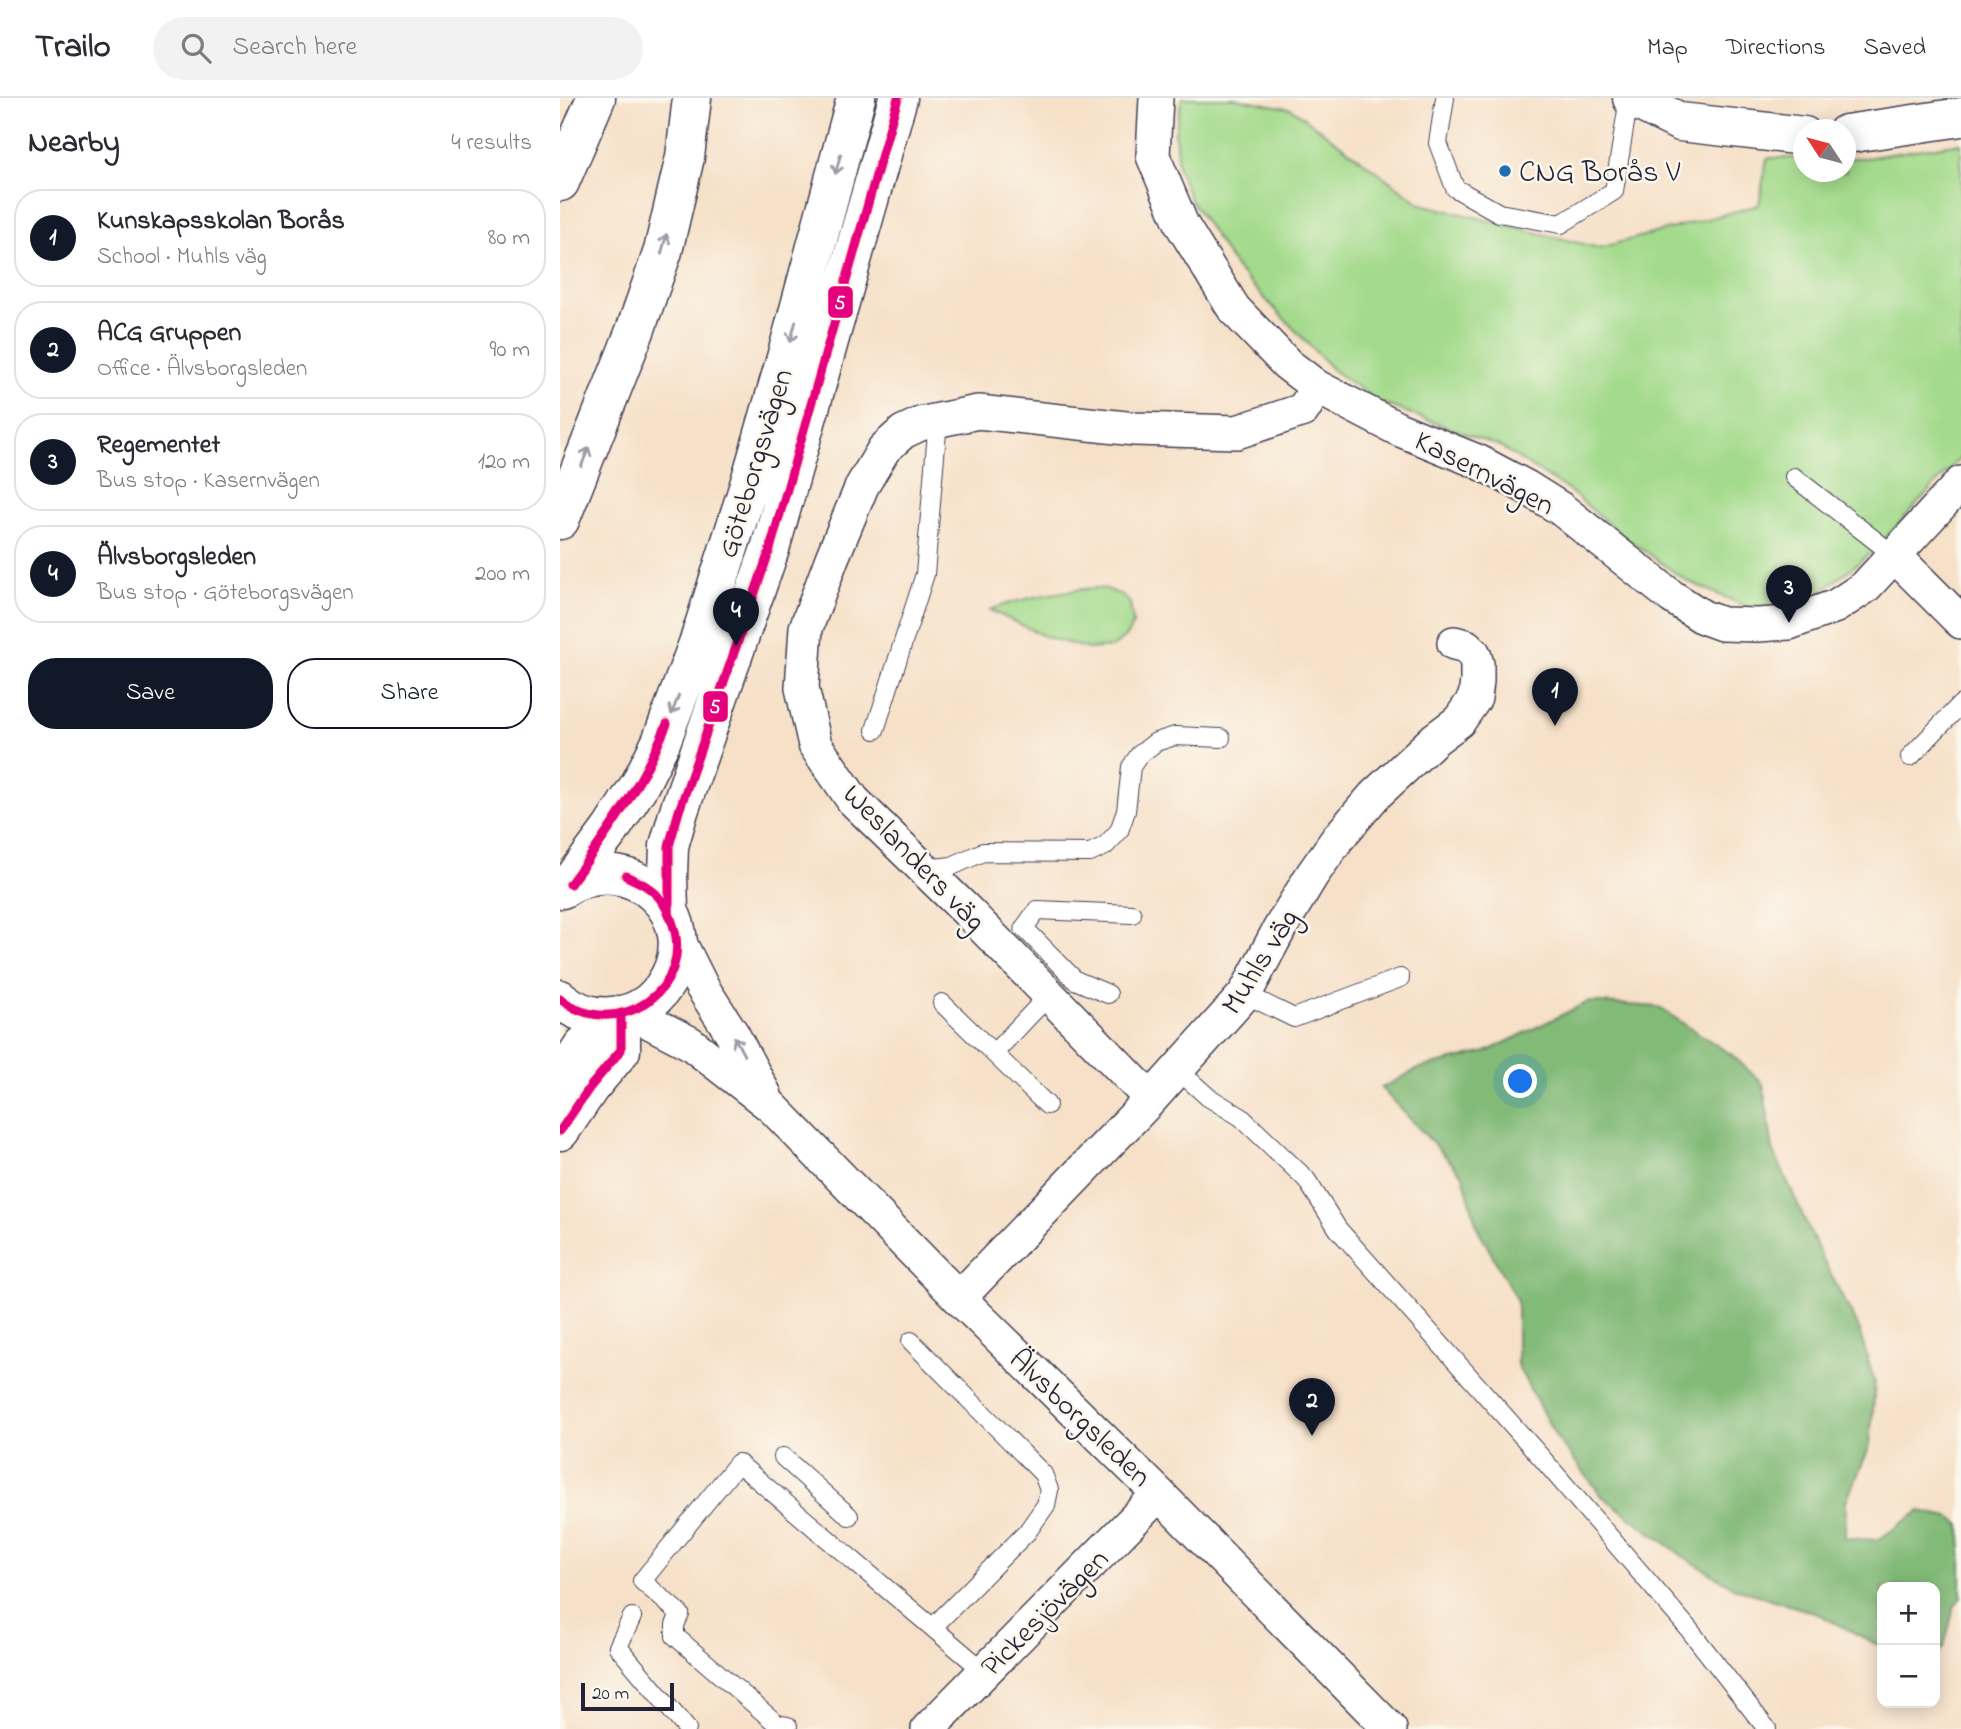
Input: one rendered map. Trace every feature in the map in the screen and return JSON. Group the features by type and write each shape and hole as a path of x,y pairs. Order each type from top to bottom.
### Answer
{"main road":[{"path":"560,182 596,98"},
{"path":"560,520 635,331 663,251 685,157 692,98"},
{"name":"Göteborgsvägen","path":"563,887 611,829 640,784 661,741 698,641 749,485 856,98"},
{"name":"Göteborgsvägen","path":"560,1080 583,1046 625,1014 650,1002 672,973 677,955 668,875 669,846 770,549 898,98"},
{"path":"1630,98 1680,122 1793,135"},
{"path":"1856,133 1961,117"},
{"name":"Göteborgsvägen","path":"563,887 588,876 601,874 628,877 652,890 673,924"},
{"path":"560,999 591,1015 606,1017 625,1014 621,1050 590,1087 560,1132"}],"street":[{"name":"Kasernvägen","path":"1156,98 1153,156 1182,225 1234,309 1287,364 1317,387 1398,429 1479,462 1526,487 1561,509 1672,597 1703,617 1722,624 1789,623 1836,606 1864,587 1961,483"},
{"name":"Weslanders väg","path":"1151,1099 1060,992 924,869 853,800 815,745 802,688 806,628 862,486 884,449 903,432 920,424 978,412 1135,429 1237,432 1303,410 1317,387"},
{"path":"1895,556 1961,622"},
{"name":"Muhls väg","path":"959,1298 1151,1099 1245,994 1280,928 1338,838 1374,796 1434,739 1459,721 1475,698 1477,664 1474,654 1466,646 1454,643"},
{"name":"Älvsborgsleden","path":"673,924 702,988 733,1035 771,1107"},
{"name":"Älvsborgsleden","path":"625,1014 690,1043 771,1107 1390,1729"},
{"name":"Pickesjövägen","path":"928,1729 1159,1494"}],"lane":[{"path":"1445,98 1438,143 1455,188 1499,213 1561,224 1614,191 1630,98"},
{"path":"875,730 925,574 939,420"},
{"path":"1794,477 1895,556"},
{"path":"1910,757 1961,704"},
{"path":"924,869 952,866 983,852 1090,853 1105,846 1119,831 1126,811 1131,767 1139,755 1156,743 1175,736 1221,738"},
{"path":"1060,992 1024,928 1037,910 1132,914"},
{"path":"1245,994 1294,1018 1400,978"},
{"path":"994,1053 1060,992 1108,994"},
{"path":"942,1003 1046,1105"},
{"path":"1178,1070 1208,1097 1241,1117 1306,1179 1338,1229 1688,1628 1767,1729"},
{"path":"911,1341 1043,1474 1049,1490 1046,1505 1027,1532 933,1627"},
{"path":"783,1457 849,1516"},
{"path":"788,1726 777,1724 675,1636 675,1625 680,1614 642,1581 738,1462 985,1672"},
{"path":"632,1617 618,1647 687,1729"}],"green space":[{"path":"1182,98 1235,98 1292,109 1421,204 1599,248 1759,205 1767,158 1793,158 1793,182 1856,182 1856,158 1961,143 1961,457 1872,552 1814,597 1757,611 1687,581 1622,535 1571,492 1499,446 1379,402 1333,370 1236,268 1190,199 1178,168 1175,133"},
{"path":"1094,588 1107,589 1121,595 1130,603 1133,624 1127,635 1113,647 1088,649 1044,636 990,610 1042,596"},
{"path":"1588,1002 1658,1007 1732,1055 1763,1084 1773,1150 1824,1262 1857,1324 1875,1383 1870,1446 1846,1501 1845,1538 1878,1540 1920,1511 1949,1517 1961,1525 1961,1597 1954,1607 1944,1647 1940,1651 1940,1582 1877,1582 1877,1644 1818,1614 1735,1588 1684,1557 1602,1496 1556,1437 1517,1365 1517,1301 1477,1227 1463,1175 1381,1088 1420,1068 1486,1052"}],"transit line":[{"name":"5","path":"669,911 669,846 770,549 898,98"},
{"name":"5","path":"570,884 624,807 658,746 667,724"},
{"name":"5","path":"560,999 582,1011 605,1015 628,1012 647,1002 663,986 673,967 677,944 671,919 663,902 654,892 626,876"},
{"name":"5","path":"560,1131 590,1087 621,1050 621,1015"}],"place":[{"name":"CNG Borås V","path":"1505,171"},
{"name":"Regementet","path":"1789,623"},
{"name":"Älvsborgsleden","path":"736,646"},
{"name":"Kunskapsskolan Borås","path":"1555,726"},
{"name":"ACG Gruppen","path":"1312,1436"}]}
